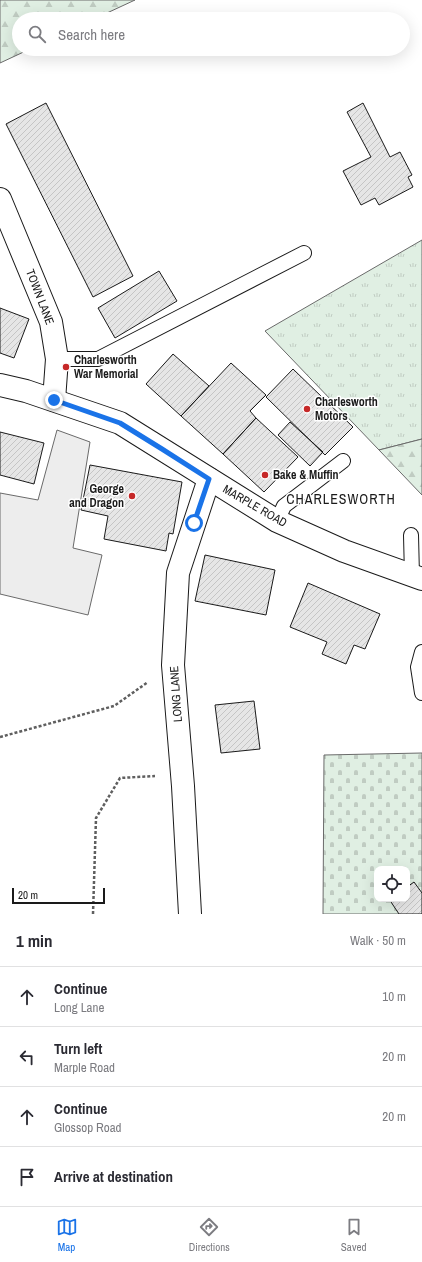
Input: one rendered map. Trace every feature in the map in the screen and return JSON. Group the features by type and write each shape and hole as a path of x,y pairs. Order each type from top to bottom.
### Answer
{"street":[{"name":"TOWN LANE","path":"0,199 51,322 56,359 54,400"},
{"name":"MARPLE ROAD","path":"0,385 26,391 120,423 277,521 344,551 417,577"},
{"name":"LONG LANE","path":"190,914 182,774 173,665 178,573 209,479"}],"lane":[{"path":"56,359 98,359 304,254"},
{"path":"277,521 284,506 343,461"},
{"path":"411,535 417,577"},
{"path":"422,652 418,666 422,693"}],"path":[{"path":"0,737 114,706 173,665"},
{"path":"93,914 96,818 120,778 182,774"}],"green space":[{"path":"0,0 135,0 109,12 12,12 12,56 15,56 0,63"},
{"path":"422,240 422,439 379,450 265,331"},
{"path":"422,439 422,495 379,450"},
{"path":"422,753 422,914 323,914 324,755"}],"shaded area":[{"path":"57,430 90,442 73,548 102,555 88,615 0,594 0,493 38,500"}],"building":[{"path":"46,103 133,276 93,297 6,124"},
{"path":"363,103 390,157 400,152 412,175 408,177 413,187 379,205 375,198 361,205 343,171 371,157 347,112"},
{"path":"159,271 177,301 115,338 98,308"},
{"path":"0,308 29,319 14,358 0,353"},
{"path":"173,354 209,386 181,416 146,384"},
{"path":"231,363 266,395 250,411 256,418 223,454 181,416"},
{"name":"Charlesworth Motors","path":"293,369 353,427 325,455 266,397"},
{"path":"256,418 298,457 264,492 223,454"},
{"path":"290,422 323,452 310,466 278,435"},
{"path":"0,432 44,443 34,484 0,475"},
{"name":"George and Dragon","path":"90,465 182,482 173,534 169,533 166,551 104,539 108,516 81,510"},
{"path":"205,555 275,570 266,615 195,601"},
{"path":"308,583 380,614 365,649 354,645 346,664 322,654 327,642 290,627"},
{"path":"254,701 260,749 221,753 215,705"},
{"path":"414,882 422,893 422,914 399,914 391,902 410,902 410,885"}],"place":[{"name":"Charlesworth War Memorial","path":"66,367"},
{"name":"Charlesworth Motors","path":"307,409"},
{"name":"Bake & Muffin","path":"265,475"},
{"name":"George and Dragon","path":"132,496"}],"district":[{"name":"CHARLESWORTH","path":"341,499"}],"route":[{"path":"54,400 120,423 209,479 194,523"}]}
